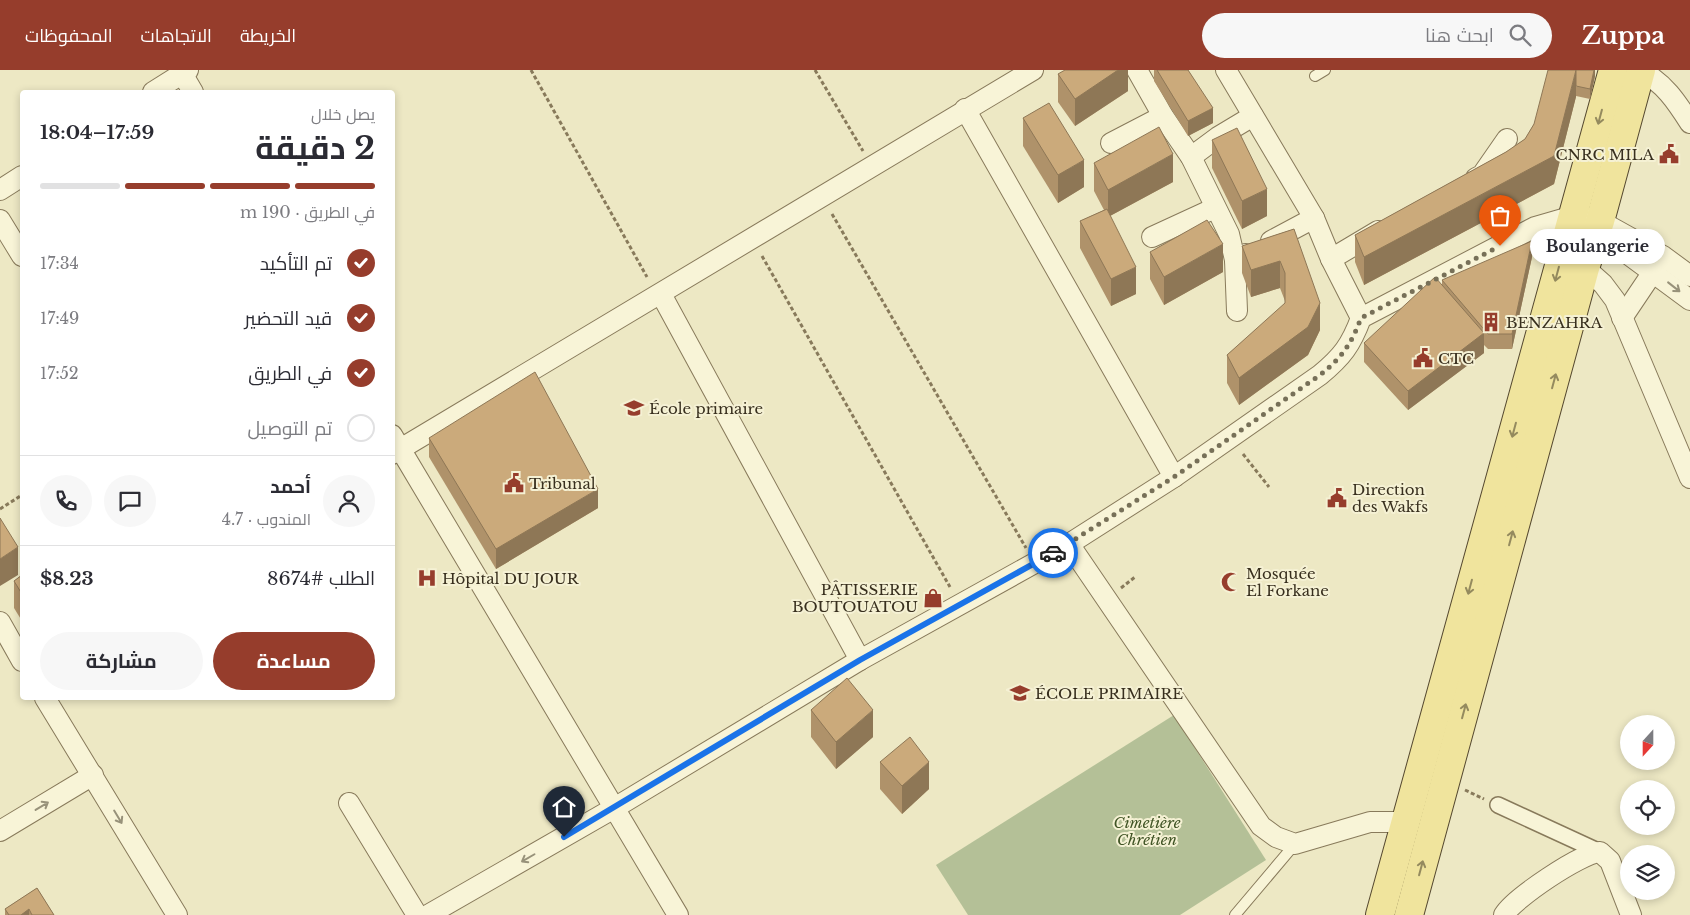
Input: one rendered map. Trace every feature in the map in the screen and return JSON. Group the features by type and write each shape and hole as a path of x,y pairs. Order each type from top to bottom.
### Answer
{"main road":[{"path":"1380,915 1613,70"},
{"path":"1408,915 1641,71"}],"street":[{"path":"678,915 616,807 395,446 661,294 965,109 1033,70"},
{"path":"1137,70 1163,116 1191,157 1229,234 1235,260 1237,311"},
{"path":"1226,70 1314,218 1331,259 1361,318"},
{"path":"156,90 184,71 193,90"},
{"path":"1641,71 1657,80 1671,94 1690,124"},
{"path":"965,109 1174,477"},
{"path":"1111,143 1163,116"},
{"path":"1191,157 1218,137 1254,116"},
{"path":"1457,188 1482,176 1507,139"},
{"path":"0,190 20,177"},
{"path":"1152,237 1215,208"},
{"path":"1235,260 1314,218"},
{"path":"1331,259 1398,219"},
{"path":"0,220 20,253"},
{"path":"428,915 616,807 860,660 1069,544 1174,477 1337,362 1352,342 1361,318 1535,227 1570,227 1593,245 1614,247 1690,276"},
{"path":"1593,245 1603,284 1615,300 1690,478"},
{"path":"1659,264 1690,300"},
{"path":"1622,318 1644,282 1659,264"},
{"path":"661,294 860,660"},
{"path":"1069,544 1261,826 1276,837 1295,844 1370,822 1406,822"},
{"path":"0,622 20,657"},
{"path":"46,700 176,915"},
{"path":"0,831 93,775"},
{"path":"349,803 417,915"},
{"path":"1498,805 1600,852 1610,861 1631,915"},
{"path":"1504,915 1509,906 1556,873 1588,854 1600,852"}],"lane":[{"path":"1314,76 1325,70"},
{"path":"1236,915 1295,844"}],"path":[{"path":"531,70 647,277"},
{"path":"815,70 872,166"},
{"path":"832,214 1035,563"},
{"path":"757,248 954,594"},
{"path":"1243,454 1269,487"},
{"path":"0,508 20,496"},
{"path":"1117,592 1134,577"}],"green space":[{"name":"Cimetière Chrétien","path":"1174,715 1266,860 1180,915 968,915 936,865"}],"building":[{"path":"1065,70 1118,70 1075,99 1058,74"},
{"path":"1157,70 1188,70 1213,108 1188,121"},
{"path":"1548,70 1576,70 1554,156 1364,257 1355,235 1506,152 1525,139 1534,124"},
{"path":"1576,70 1594,70 1590,89 1576,86"},
{"path":"1049,103 1084,160 1058,175 1023,118"},
{"path":"1159,127 1173,154 1108,190 1094,163"},
{"path":"1237,128 1267,189 1242,201 1212,140"},
{"path":"1107,209 1136,267 1111,279 1080,221"},
{"path":"1207,220 1223,244 1164,277 1150,252"},
{"path":"1294,229 1320,303 1308,327 1239,378 1227,355 1285,303 1285,273 1280,261 1251,270 1242,246"},
{"name":"BENZAHRA","path":"1532,241 1512,334 1488,334 1442,280"},
{"name":"CTC","path":"1435,277 1484,333 1408,391 1364,343"},
{"name":"Tribunal","path":"535,372 598,489 496,549 429,438"},
{"path":"0,518 18,547 0,559"},
{"path":"20,576 20,591 14,581"},
{"path":"847,678 873,710 836,742 811,710"},
{"path":"910,737 929,762 902,786 880,762"},
{"path":"37,888 54,915 32,915 29,909 21,915 9,915 5,909"}],"way so far":[{"path":"1053,553 1174,477 1320,375 1337,362 1352,342 1361,318 1500,246"}],"place":[{"name":"CNRC MILA","path":"1669,154"},
{"name":"Boulangerie","path":"1500,246"},
{"name":"BENZAHRA","path":"1491,322"},
{"name":"CTC","path":"1423,358"},
{"name":"École primaire","path":"634,408"},
{"name":"Tribunal","path":"514,483"},
{"name":"Direction des Wakfs","path":"1337,498"},
{"name":"Hôpital DU JOUR","path":"427,578"},
{"name":"Mosquée El Forkane","path":"1231,582"},
{"name":"PÂTISSERIE BOUTOUATOU","path":"933,598"},
{"name":"ÉCOLE PRIMAIRE","path":"1020,693"}],"route":[{"path":"564,837 860,660 1053,553"}]}
